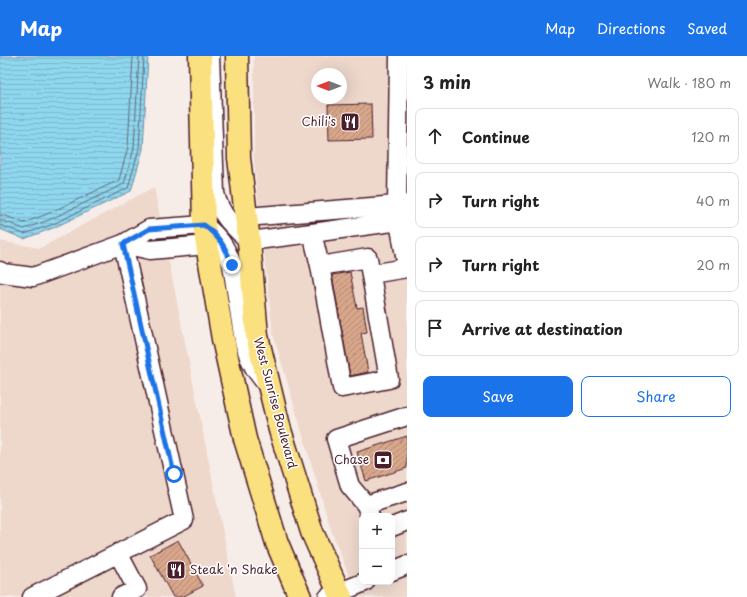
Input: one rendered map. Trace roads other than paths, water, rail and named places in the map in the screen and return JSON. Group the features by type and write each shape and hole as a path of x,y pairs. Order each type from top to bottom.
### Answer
{"highway":[{"path":"200,56 206,235 224,339 245,439 277,543 300,597"},
{"name":"West Sunrise Boulevard","path":"237,56 239,158 247,217 256,336 280,430 312,532 336,595"}],"lane":[{"path":"210,56 217,200 228,220 249,241 312,233 403,213"},
{"path":"371,274 407,267 403,213 399,56"},
{"path":"247,217 403,213"},
{"path":"0,271 4,273 33,277 123,244 149,229 206,235 214,233 223,243 229,254 248,357 255,370 270,389"},
{"path":"312,233 320,266 342,388 389,380 368,258 320,266"},
{"path":"32,597 184,520 123,244"},
{"path":"407,416 336,439 350,486 368,510 407,492"},
{"path":"395,526 407,521"},
{"path":"118,553 137,589 121,597"},
{"path":"395,570 407,565"},
{"path":"336,595 359,585"}],"water":[{"path":"0,56 148,56 143,149 131,191 53,228 24,239 0,229"}],"place":[{"name":"Chili's","path":"350,122"},
{"name":"Chase","path":"383,460"},
{"name":"Steak 'n Shake","path":"176,570"}]}
